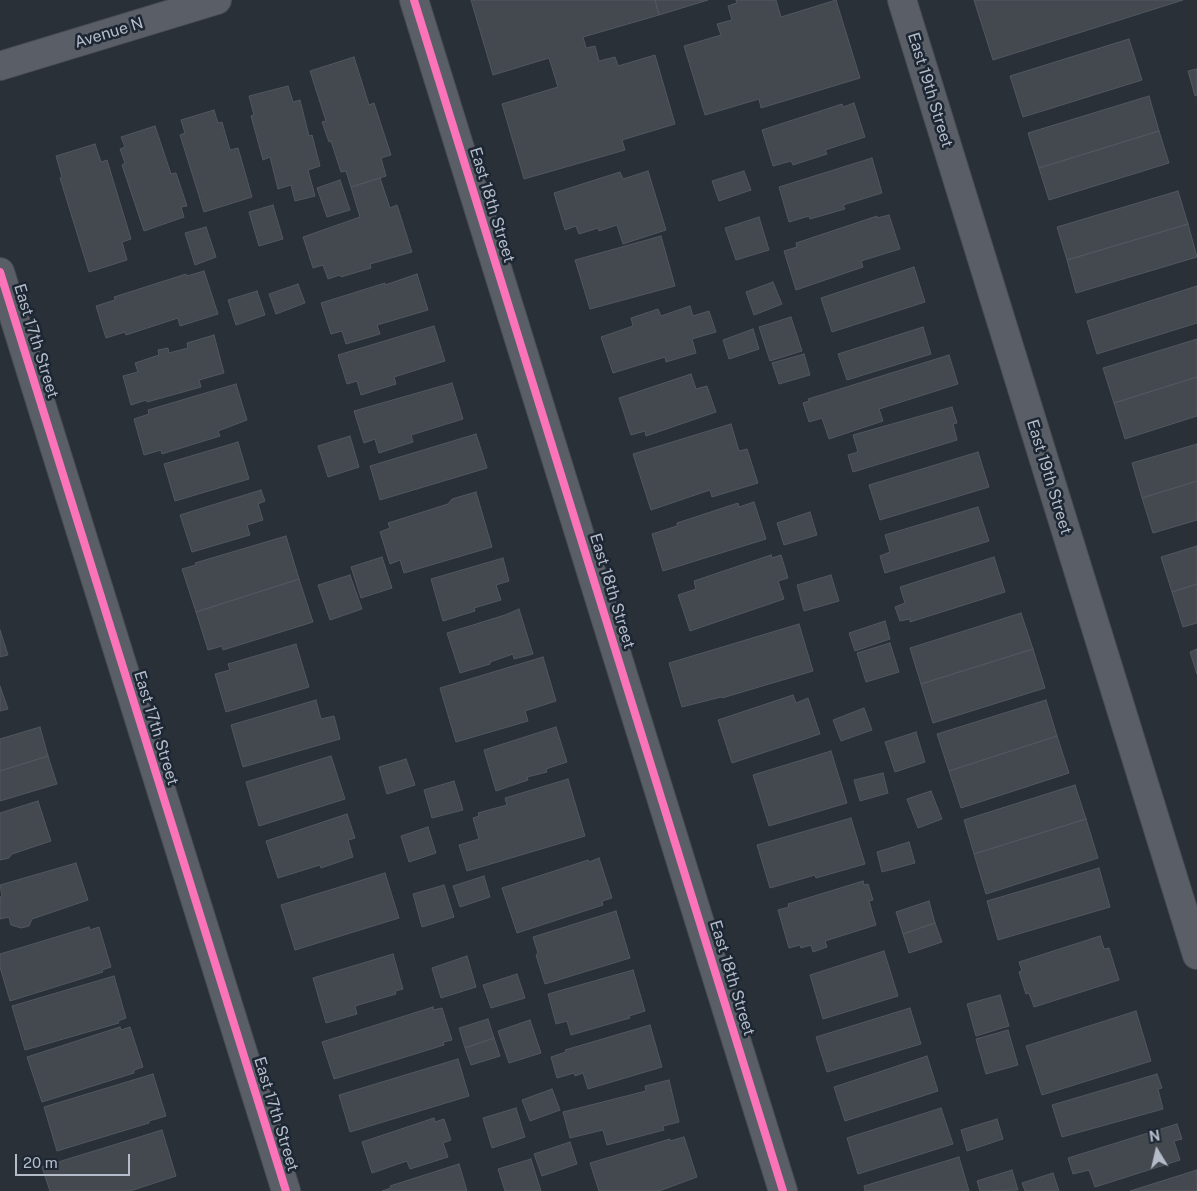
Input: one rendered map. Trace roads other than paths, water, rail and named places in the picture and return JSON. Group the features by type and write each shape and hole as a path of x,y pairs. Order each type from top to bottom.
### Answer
{"street":[{"name":"Avenue N","path":"0,66 217,0"},
{"name":"East 18th Street","path":"414,0 783,1191"},
{"name":"East 19th Street","path":"902,0 1197,954"},
{"name":"East 17th Street","path":"0,272 286,1191"}]}
